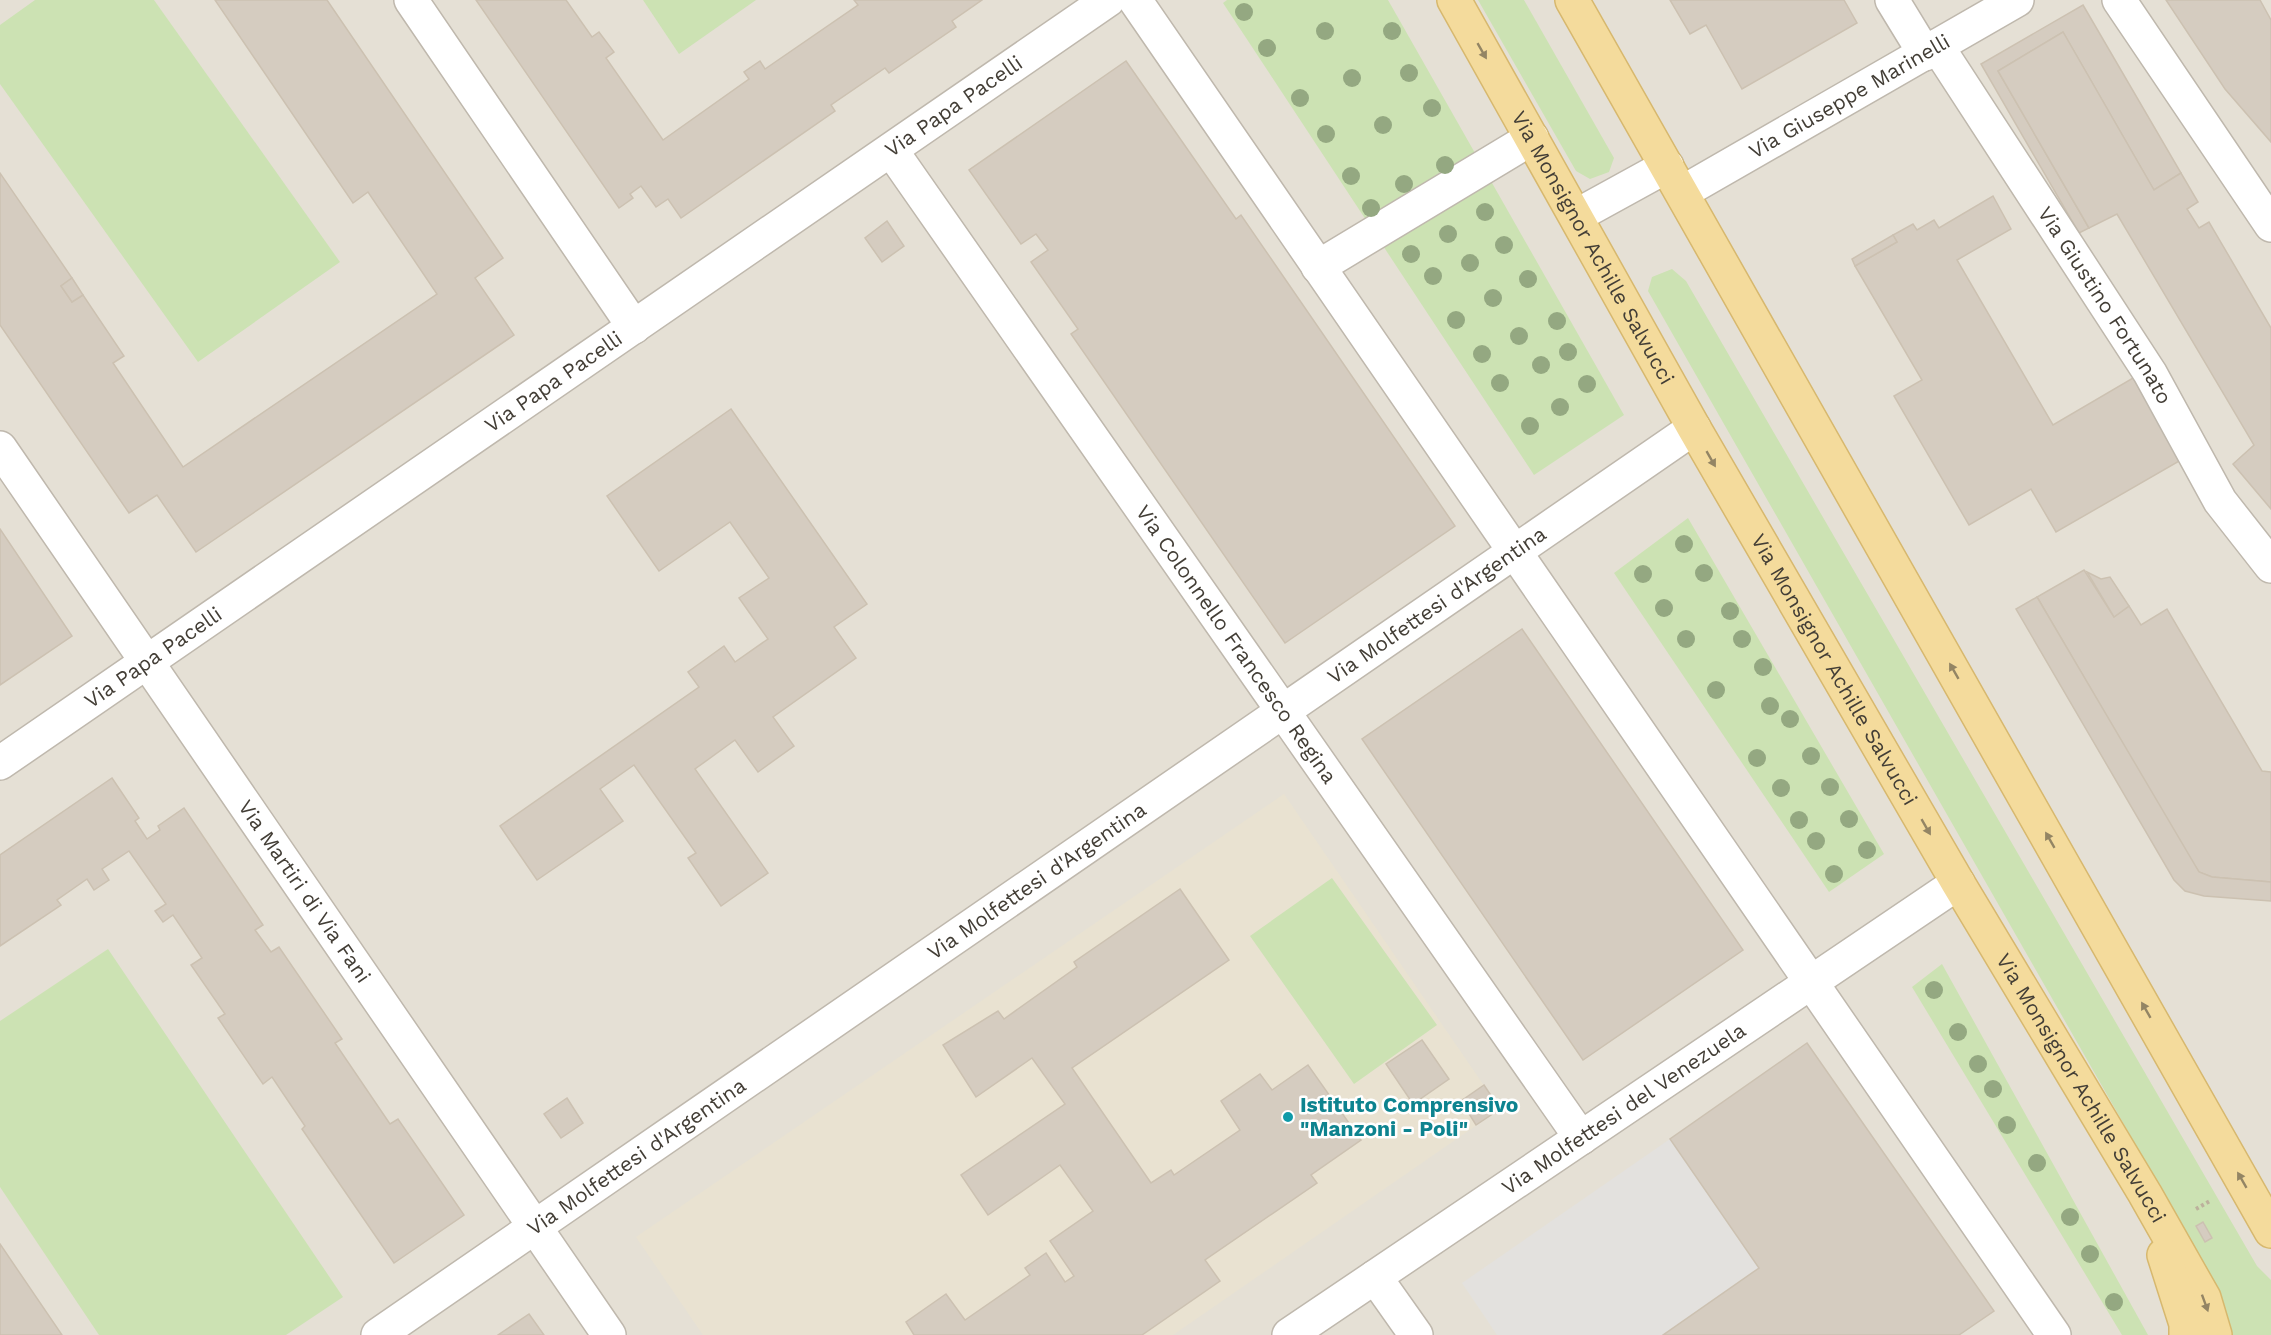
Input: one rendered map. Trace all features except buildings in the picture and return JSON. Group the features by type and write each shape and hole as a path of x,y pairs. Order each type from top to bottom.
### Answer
{"main road":[{"name":"Via Monsignor Achille Salvucci","path":"1454,0 1694,428 1958,883 2145,1194 2204,1298 2215,1335"},
{"path":"1572,0 2271,1231"},
{"path":"2145,1194 2186,1324 2186,1335"}],"street":[{"path":"411,0 634,327"},
{"name":"Via Papa Pacelli","path":"0,763 1108,0"},
{"path":"1135,0 2054,1335"},
{"name":"Via Giustino Fortunato","path":"1892,0 1931,50 2150,373 2220,501 2271,566"},
{"name":"Via Giuseppe Marinelli","path":"1576,216 1675,179 1931,50 2017,0"},
{"path":"2119,0 2271,225"},
{"path":"1318,267 1532,138"},
{"name":"Via Colonnello Francesco Regina","path":"891,150 1581,1138"},
{"name":"Via Molfettesi d'Argentina","path":"378,1335 1694,428"},
{"name":"Via Martiri di Via Fani","path":"0,448 609,1335"},
{"name":"Via Molfettesi del Venezuela","path":"1289,1335 1958,883"},
{"path":"1375,1277 1416,1335"}],"path":[{"path":"2191,1211 2219,1196"}],"shaded area":[{"path":"0,0 2271,0 2271,1335 0,1335"},
{"path":"1284,794 1500,1109 1173,1335 703,1335 636,1237"},
{"path":"1670,1139 1759,1268 1663,1335 1497,1335 1462,1283"}],"green space":[{"path":"35,0 154,0 340,262 198,362 0,84 0,25"},
{"path":"643,0 756,0 679,54"},
{"path":"1227,0 1388,0 1624,415 1534,475 1223,3"},
{"path":"1478,0 1524,0 1614,158 1609,172 1590,179 1576,171"},
{"path":"1672,269 1686,281 2257,1266 2271,1280 2271,1335 2232,1335 2218,1289 1648,291 1652,277"},
{"path":"1688,518 1884,854 1829,892 1614,573"},
{"path":"1332,878 1437,1025 1354,1084 1250,936"},
{"path":"108,949 343,1297 286,1335 99,1335 0,1187 0,1021"},
{"path":"1942,964 2148,1335 2122,1335 1912,987"}],"place":[{"name":"Istituto Comprensivo \"Manzoni - Poli\"","path":"1288,1117"}]}
